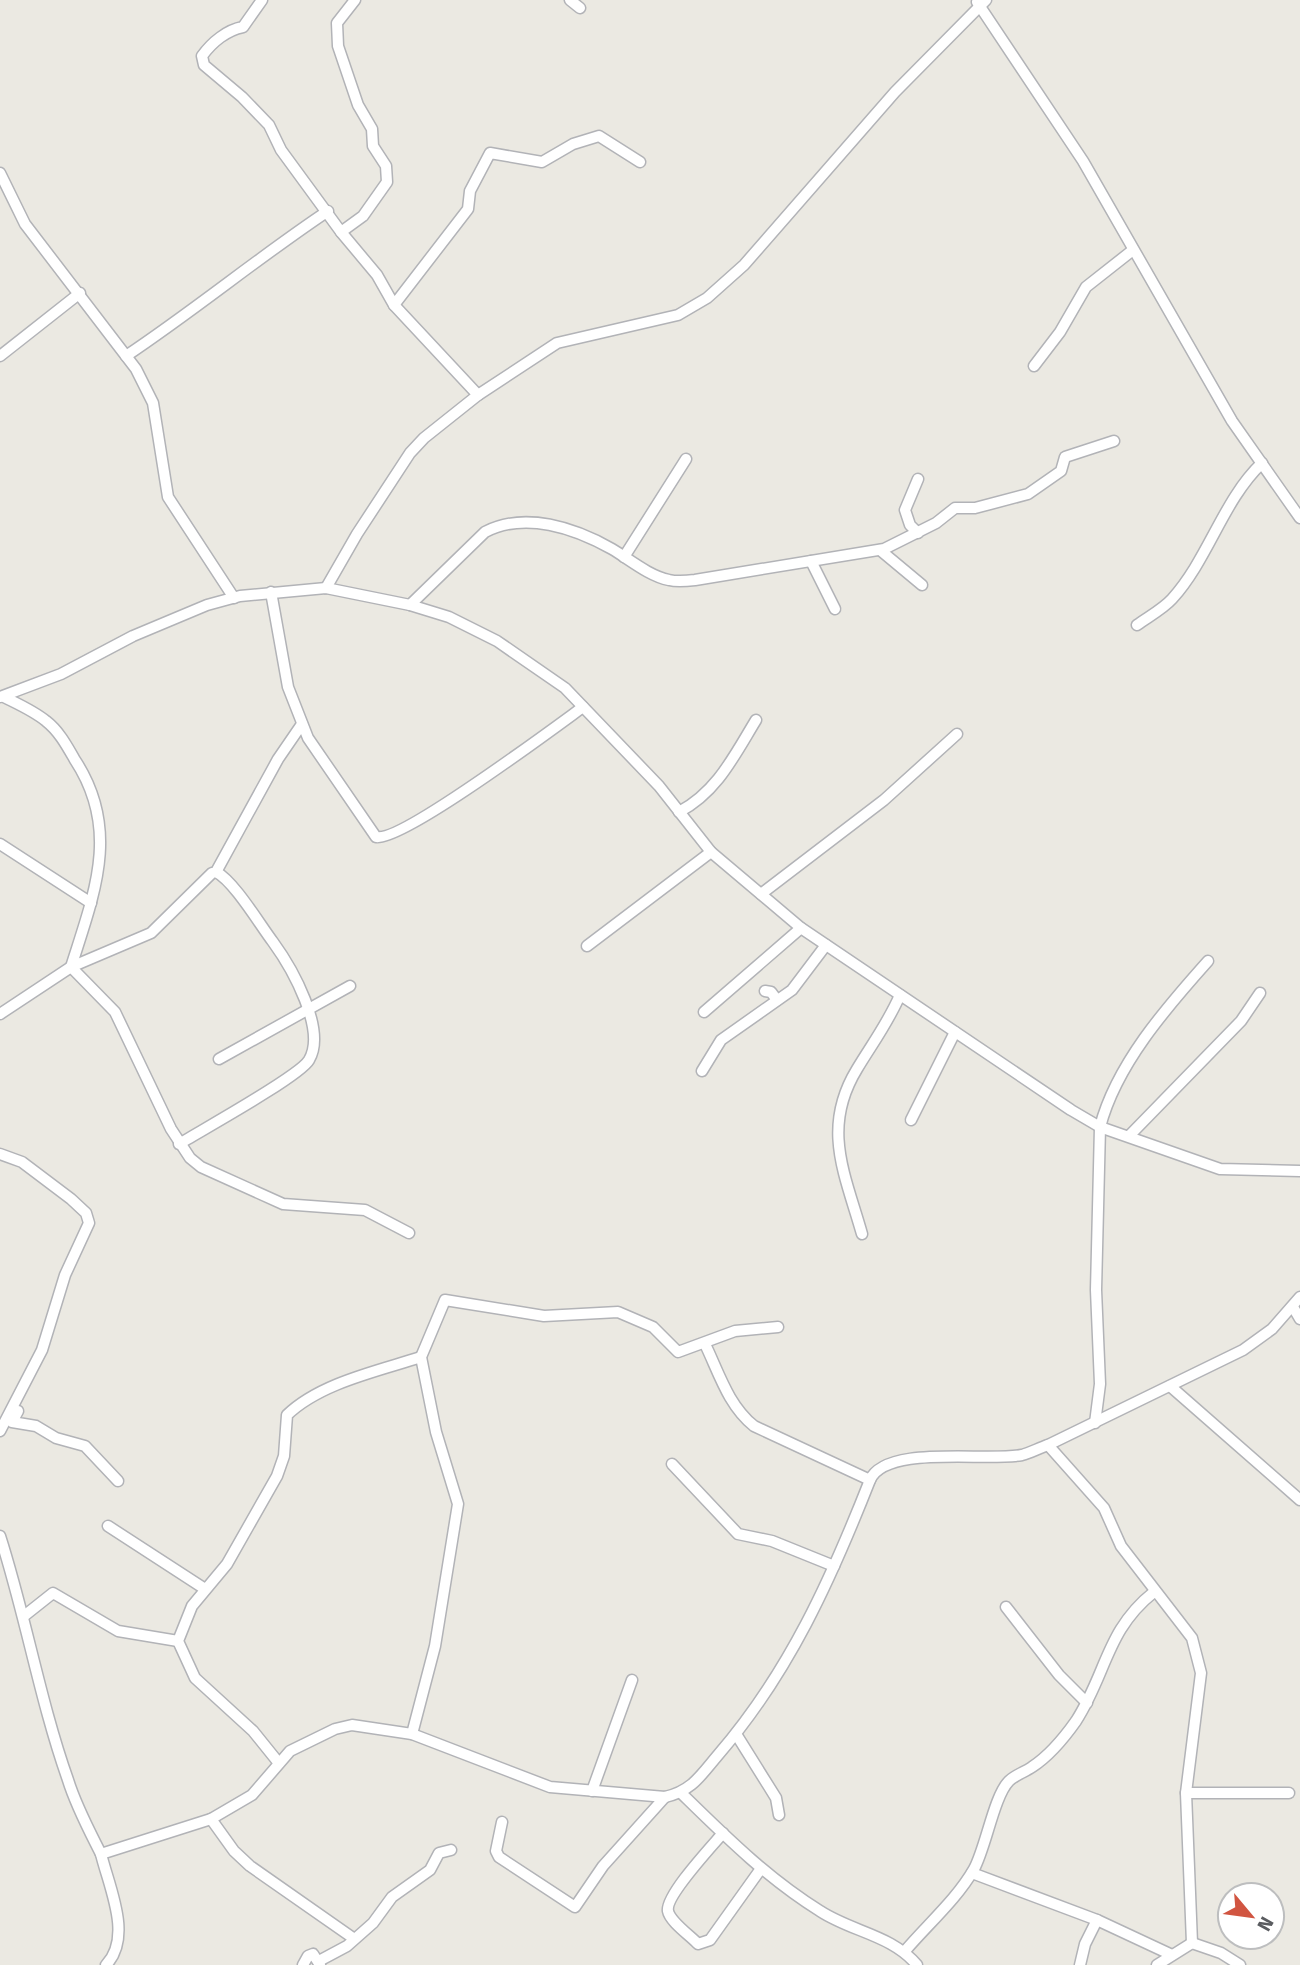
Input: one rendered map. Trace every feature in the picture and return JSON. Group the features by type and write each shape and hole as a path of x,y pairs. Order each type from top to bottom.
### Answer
{"street":[{"path":"262,0 243,27 231,30 205,51 202,56 204,65 242,97 269,125 281,150 341,232 377,275 394,305 478,396"},
{"path":"341,232 363,216 387,182 386,166 373,146 372,130 358,105 338,46 337,23 355,0"},
{"path":"570,0 580,9"},
{"path":"326,588 410,453 437,426 558,343 678,315 707,298 753,255 895,92 980,2 1083,161 1232,421 1300,518"},
{"path":"394,305 468,209 470,191 490,153 542,162 573,144 599,136 640,162"},
{"path":"0,173 25,224 126,356 153,403 168,496 234,598"},
{"path":"126,356 191,313 285,240 328,211"},
{"path":"1034,366 1060,332 1086,287 1133,250"},
{"path":"0,356 80,293"},
{"path":"410,605 485,532 499,525 542,523 577,533 660,577 676,581 880,550 918,533 955,508 975,508 1028,494 1060,471 1065,457 1114,441"},
{"path":"624,557 686,458"},
{"path":"1137,625 1172,599 1213,539 1242,484 1262,463"},
{"path":"918,479 905,510 910,524 918,533"},
{"path":"880,550 922,585"},
{"path":"811,561 835,609"},
{"path":"3,694 61,674 133,636 207,605 234,598 326,588 410,605 449,617 497,641 565,688 659,786 711,852 801,928 1100,1127 1130,1135 1220,1169 1300,1171"},
{"path":"271,592 288,687 307,738 370,832 382,838 454,797 583,707"},
{"path":"3,694 56,730 93,792 102,831 96,887 71,967"},
{"path":"679,812 704,798 722,776 756,720"},
{"path":"0,1014 71,967 151,933 216,872 278,759 302,724"},
{"path":"761,894 884,800 957,734"},
{"path":"0,844 91,903"},
{"path":"587,946 711,852"},
{"path":"179,1144 304,1067 316,1040 307,1009 286,960 235,891 216,872"},
{"path":"704,1012 801,928"},
{"path":"702,1071 706,1059 721,1040 792,990 826,945"},
{"path":"1095,1423 1100,1384 1096,1290 1100,1127 1108,1102 1147,1032 1208,961"},
{"path":"71,967 115,1012 179,1144 201,1167 283,1204 365,1210 409,1233"},
{"path":"219,1059 350,986"},
{"path":"765,991 771,992 776,1000"},
{"path":"1130,1135 1241,1021 1261,993"},
{"path":"862,1234 839,1155 838,1125 848,1087 884,1032 900,995"},
{"path":"911,1120 955,1032"},
{"path":"0,1154 22,1162 71,1199 86,1213 89,1223 65,1275 42,1350 0,1431"},
{"path":"101,1854 211,1819 252,1795 278,1762 313,1739 344,1727 369,1726 412,1734 550,1787 665,1797 681,1793 702,1776 736,1734 769,1688 806,1628 870,1480 879,1466 899,1460 1023,1455 1048,1445 1250,1345 1293,1307 1300,1297"},
{"path":"412,1734 435,1646 458,1504 436,1432 421,1357 443,1302 451,1299 544,1315 618,1312 653,1327 678,1352 735,1331 778,1327"},
{"path":"1293,1307 1300,1319"},
{"path":"705,1344 726,1392 741,1416 754,1426 870,1480"},
{"path":"278,1762 253,1731 195,1678 178,1642 184,1619 227,1563 277,1476 284,1456 287,1415 303,1402 327,1390 421,1357"},
{"path":"1170,1386 1300,1500"},
{"path":"18,1399 23,1401 12,1422 36,1426 56,1438 85,1446 118,1481"},
{"path":"1048,1445 1104,1508 1121,1546 1192,1638 1201,1672 1186,1793 1192,1943"},
{"path":"672,1464 738,1534 772,1541 834,1566"},
{"path":"108,1526 205,1589"},
{"path":"0,1536 24,1616 60,1758 101,1854 119,1925 117,1947 106,1965"},
{"path":"905,1951 972,1873 1002,1792 1009,1781 1051,1752 1087,1703 1119,1627 1132,1609 1154,1592"},
{"path":"24,1616 52,1593 118,1631 178,1642"},
{"path":"1006,1607 1059,1675 1087,1703"},
{"path":"592,1791 632,1680"},
{"path":"736,1734 776,1798 779,1815"},
{"path":"681,1793 760,1870 824,1914 905,1951 917,1965"},
{"path":"1186,1793 1289,1793"},
{"path":"502,1822 496,1852 499,1857 547,1892 575,1907 596,1875 665,1797"},
{"path":"211,1819 234,1851 250,1866 353,1938"},
{"path":"723,1833 680,1885 668,1905 670,1916 698,1944 710,1940 760,1870"},
{"path":"303,1965 310,1955 319,1963 340,1952 373,1923 392,1897 430,1870 439,1853 452,1850"},
{"path":"972,1873 1097,1920 1172,1955"},
{"path":"1080,1965 1085,1944 1097,1920"},
{"path":"1157,1965 1192,1943 1221,1953 1240,1965"}]}
